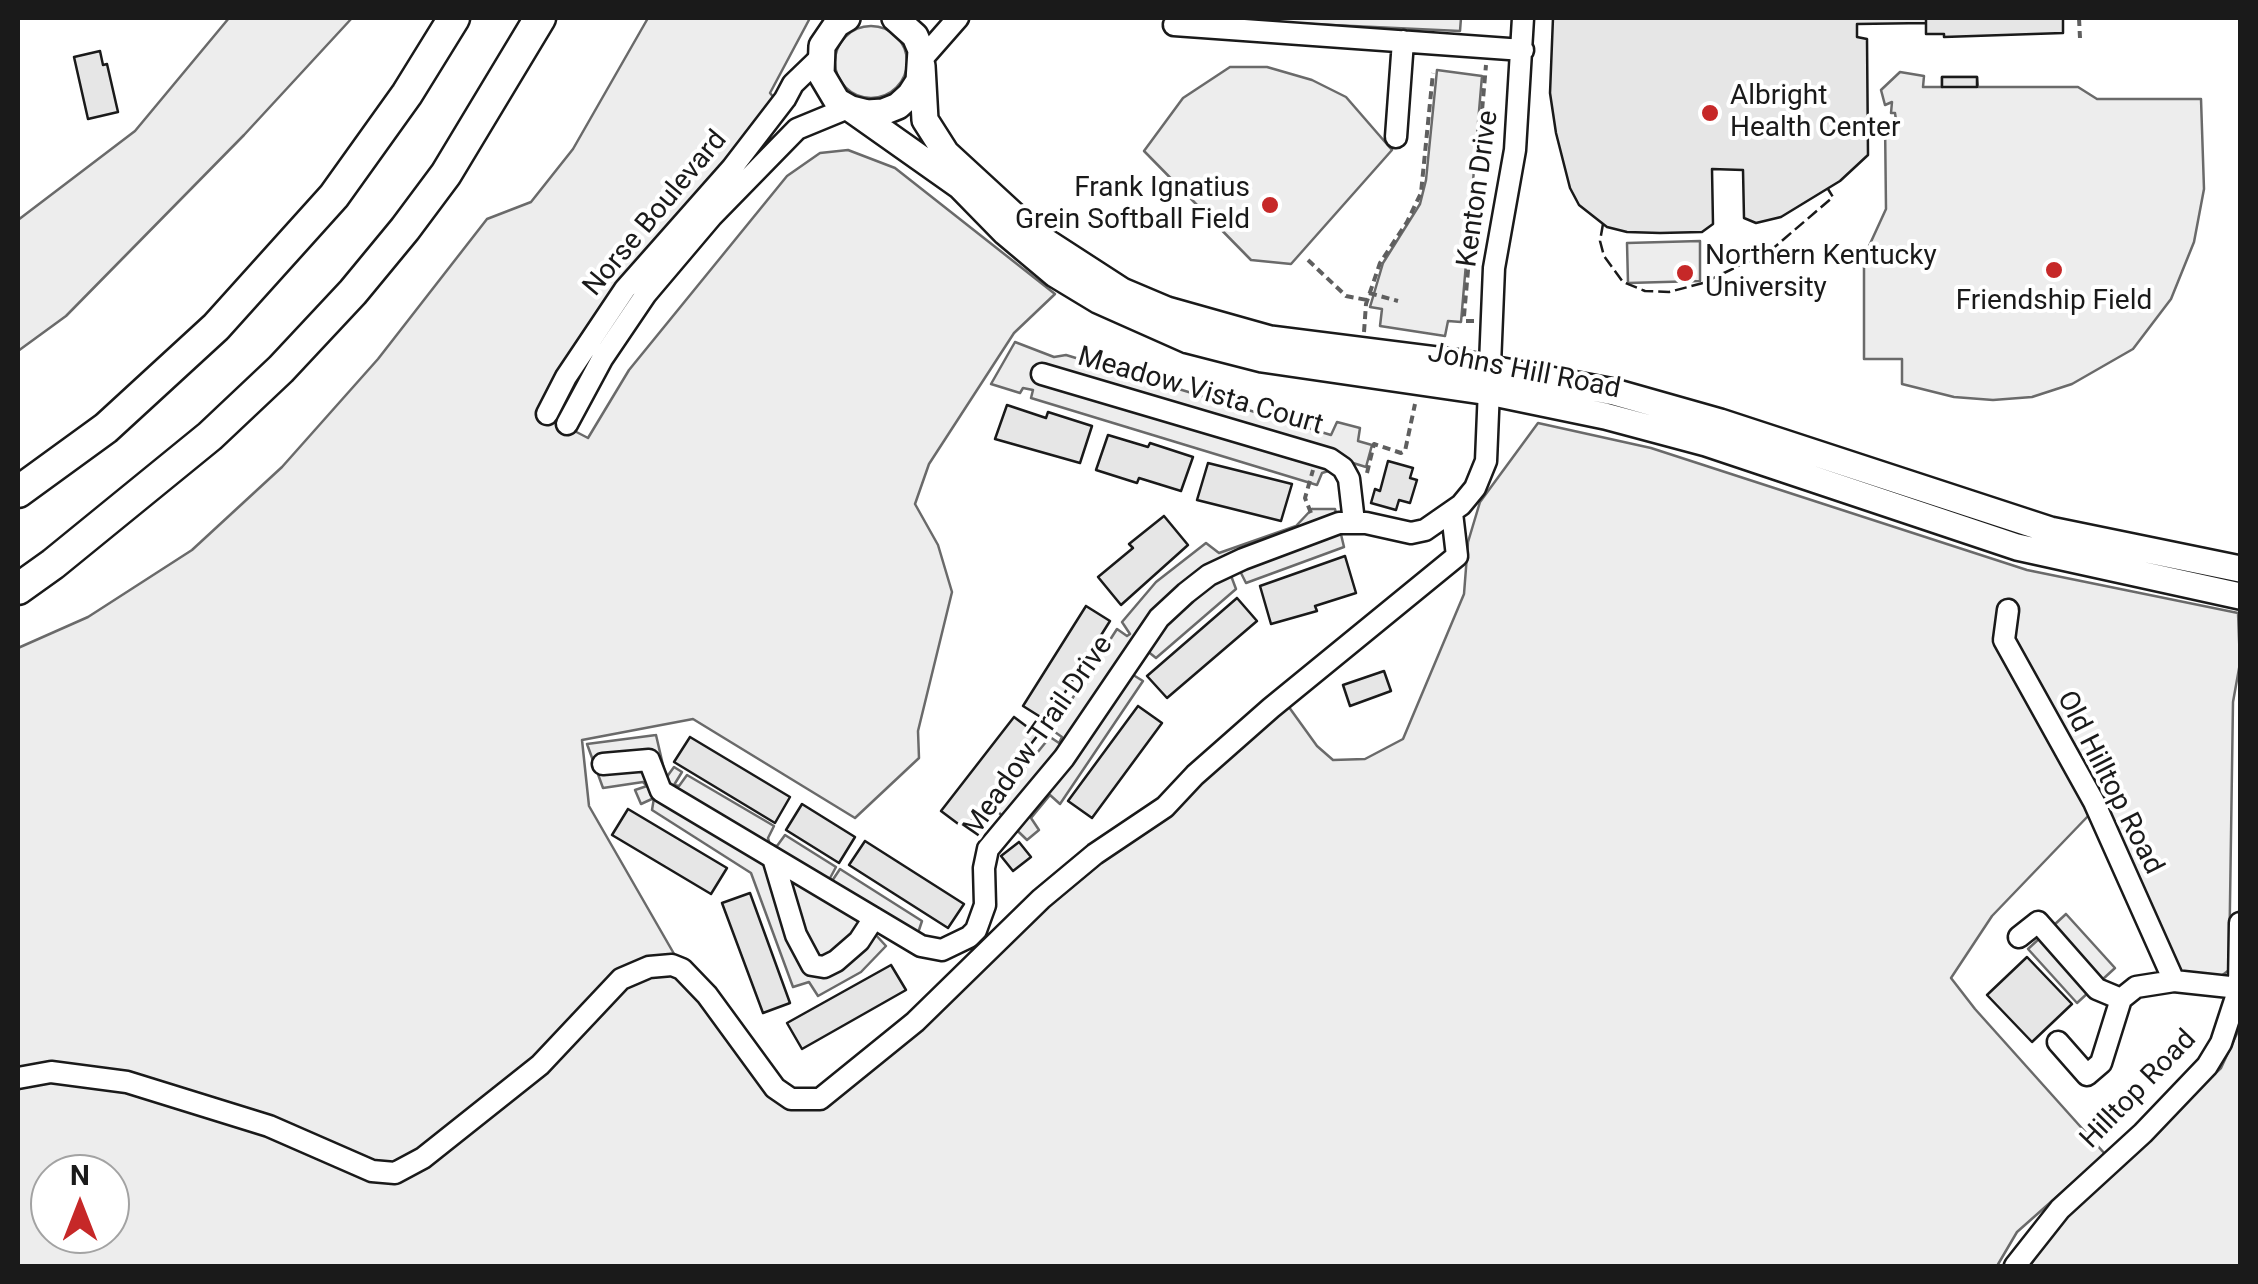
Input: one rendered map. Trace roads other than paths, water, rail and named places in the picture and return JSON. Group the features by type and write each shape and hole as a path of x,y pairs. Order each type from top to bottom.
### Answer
{"highway":[{"path":"18,492 106,428 216,328 334,196 407,94 454,18"},
{"path":"18,589 210,436 281,369 353,292 406,230 446,174 540,18"}],"main road":[{"path":"832,32 821,74 827,89 849,109 883,112 910,95 919,81 922,62 915,36 896,18"},
{"name":"Johns Hill Road","path":"922,62 925,120 946,153 1034,234 1122,291 1168,310 1241,333 1490,380 1665,432 2017,547 2240,596"},
{"name":"Johns Hill Road","path":"849,109 960,186 1004,232 1055,274 1149,325 1216,348 1262,359 1614,392 1720,422 2050,530 2240,569"}],"street":[{"path":"922,62 958,18"},
{"name":"Kenton Drive","path":"1490,380 1494,268 1516,150 1523,18"},
{"path":"1174,25 1523,50"},
{"name":"Norse Boulevard","path":"546,414 625,288 732,168 832,32"},
{"path":"1396,137 1403,42"},
{"name":"Norse Boulevard","path":"566,424 602,359 646,294 712,216 797,129 849,109"},
{"name":"Meadow Vista Court","path":"1042,374 1338,464 1349,479 1354,522"},
{"name":"Meadow Trail Drive","path":"603,764 649,760 661,790 920,946 933,950 953,946 976,930 985,905 988,849 1064,758 1159,618 1209,576 1242,559 1339,523 1411,532 1424,530 1452,512 1476,488 1482,474 1490,380"},
{"path":"18,1078 51,1072 127,1082 269,1126 372,1171 395,1173 423,1158 540,1066 622,979 649,966 672,964 706,994 775,1088 790,1099 820,1099 895,1040 1041,899 1108,845 1166,807 1195,775 1270,708 1457,556 1452,512"},
{"name":"Old Hilltop Road","path":"2008,610 2004,640 2094,802 2174,981"},
{"path":"774,858 796,935 812,964 824,968 836,961 859,941 874,918"},
{"path":"2018,938 2038,922 2097,989 2121,999"},
{"name":"Hilltop Road","path":"2015,1266 2060,1209 2143,1133 2207,1066 2222,1043 2239,988 2240,923"},
{"path":"2058,1042 2087,1075 2102,1063 2121,999 2136,986 2174,981 2239,988"}],"place":[{"name":"Albright Health Center","path":"1710,113"},
{"name":"Frank Ignatius Grein Softball Field","path":"1270,205"},
{"name":"Friendship Field","path":"2054,270"},
{"name":"Northern Kentucky University","path":"1685,273"}]}
